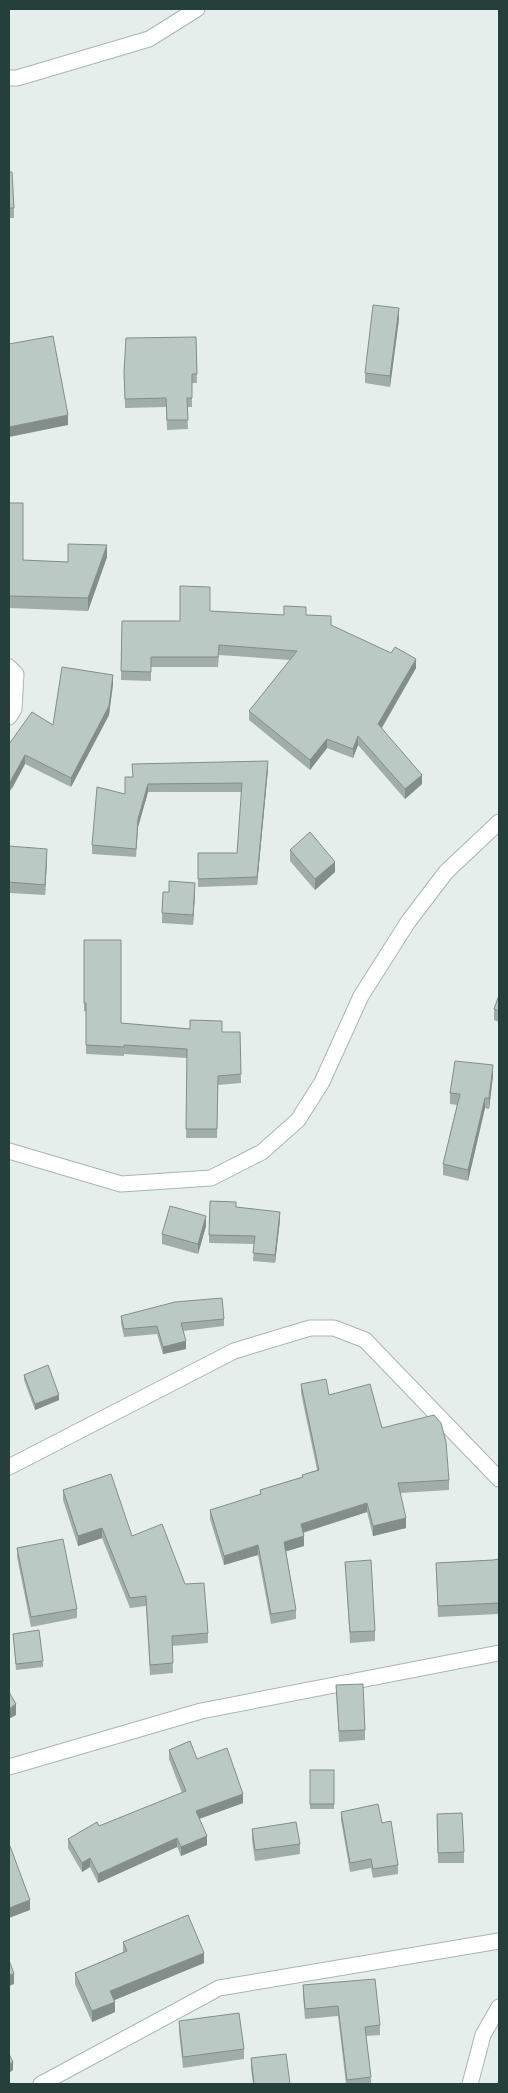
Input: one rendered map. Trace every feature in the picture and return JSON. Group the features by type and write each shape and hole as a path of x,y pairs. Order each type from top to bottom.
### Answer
{"street":[{"path":"9,78 17,78 149,39 197,9"},
{"path":"9,667 16,674 14,708 9,716"},
{"path":"9,1151 121,1184 211,1178 262,1152 298,1120 322,1082 361,996 408,922 446,872 499,822"},
{"path":"9,1467 234,1350 310,1328 334,1328 365,1340 499,1479"},
{"path":"9,1767 201,1711 499,1653"},
{"path":"41,2084 219,1988 499,1941"},
{"path":"470,2084 483,2035 499,2007"}],"building":[{"path":"9,172 12,172 14,208 9,208"},
{"path":"373,305 399,308 390,376 365,373"},
{"path":"53,336 68,415 9,427 9,344"},
{"path":"196,337 197,374 192,374 192,398 187,398 188,420 167,420 166,398 125,399 126,338"},
{"path":"9,503 23,503 23,560 68,562 68,544 107,545 88,598 9,596"},
{"path":"180,586 210,587 210,611 284,615 284,606 306,607 306,615 331,616 331,625 391,653 395,647 416,659 378,724 422,775 405,789 358,736 353,749 327,739 310,760 249,711 297,651 219,645 218,657 151,657 151,672 121,671 122,621 180,621"},
{"path":"62,667 113,675 109,706 71,778 25,755 9,784 9,744 32,712 53,725"},
{"path":"268,761 257,877 198,879 198,853 237,853 242,783 148,784 138,819 136,849 92,845 97,787 125,794 125,777 133,777 132,764"},
{"path":"310,832 335,862 315,879 290,850"},
{"path":"9,846 47,849 45,885 9,882"},
{"path":"169,881 195,883 193,915 162,913 163,892 169,892"},
{"path":"84,940 121,940 121,1023 190,1029 190,1020 222,1021 222,1032 240,1032 241,1074 218,1076 217,1129 186,1129 187,1049 124,1045 124,1047 86,1045"},
{"path":"499,995 499,1011 494,1009"},
{"path":"455,1061 493,1065 489,1098 485,1098 468,1170 443,1164 460,1094 450,1093"},
{"path":"210,1201 236,1202 236,1207 280,1212 275,1255 253,1253 255,1236 209,1235"},
{"path":"170,1206 206,1216 198,1244 162,1234"},
{"path":"222,1298 224,1319 181,1323 186,1341 163,1347 157,1326 124,1329 121,1316 175,1302"},
{"path":"48,1365 59,1395 35,1404 24,1375"},
{"path":"326,1379 329,1395 370,1384 382,1428 434,1415 441,1423 446,1442 449,1480 398,1483 406,1518 373,1526 367,1503 301,1524 304,1536 284,1542 296,1610 271,1614 258,1545 224,1556 210,1510 261,1494 260,1490 319,1470 301,1384"},
{"path":"111,1474 132,1536 162,1524 185,1584 204,1583 208,1633 172,1636 173,1663 150,1665 146,1596 130,1598 102,1528 78,1536 63,1490"},
{"path":"63,1539 77,1609 31,1617 17,1548"},
{"path":"499,1559 499,1603 438,1606 436,1563"},
{"path":"371,1560 375,1631 350,1632 345,1562"},
{"path":"39,1630 43,1661 16,1664 13,1634"},
{"path":"363,1684 365,1730 339,1731 336,1685"},
{"path":"9,1692 16,1704 9,1709"},
{"path":"190,1741 197,1759 227,1748 243,1794 196,1811 207,1836 181,1847 177,1838 98,1874 90,1858 82,1863 68,1839 97,1822 99,1826 186,1791 169,1750"},
{"path":"310,1770 334,1770 334,1804 310,1804"},
{"path":"378,1804 382,1823 391,1821 398,1865 373,1869 371,1859 350,1863 341,1812"},
{"path":"462,1813 464,1852 438,1853 437,1814"},
{"path":"296,1822 300,1844 255,1850 252,1829"},
{"path":"9,1846 30,1900 9,1908"},
{"path":"188,1915 204,1953 110,1991 115,2002 92,2011 75,1973 127,1951 123,1942"},
{"path":"9,1960 14,1974 9,1975"},
{"path":"375,1979 380,2025 365,2027 371,2077 347,2080 338,2006 305,2009 303,1985"},
{"path":"239,2013 244,2049 183,2057 179,2021"},
{"path":"9,2054 13,2062 9,2064"},
{"path":"286,2054 290,2084 254,2084 251,2058"}]}
